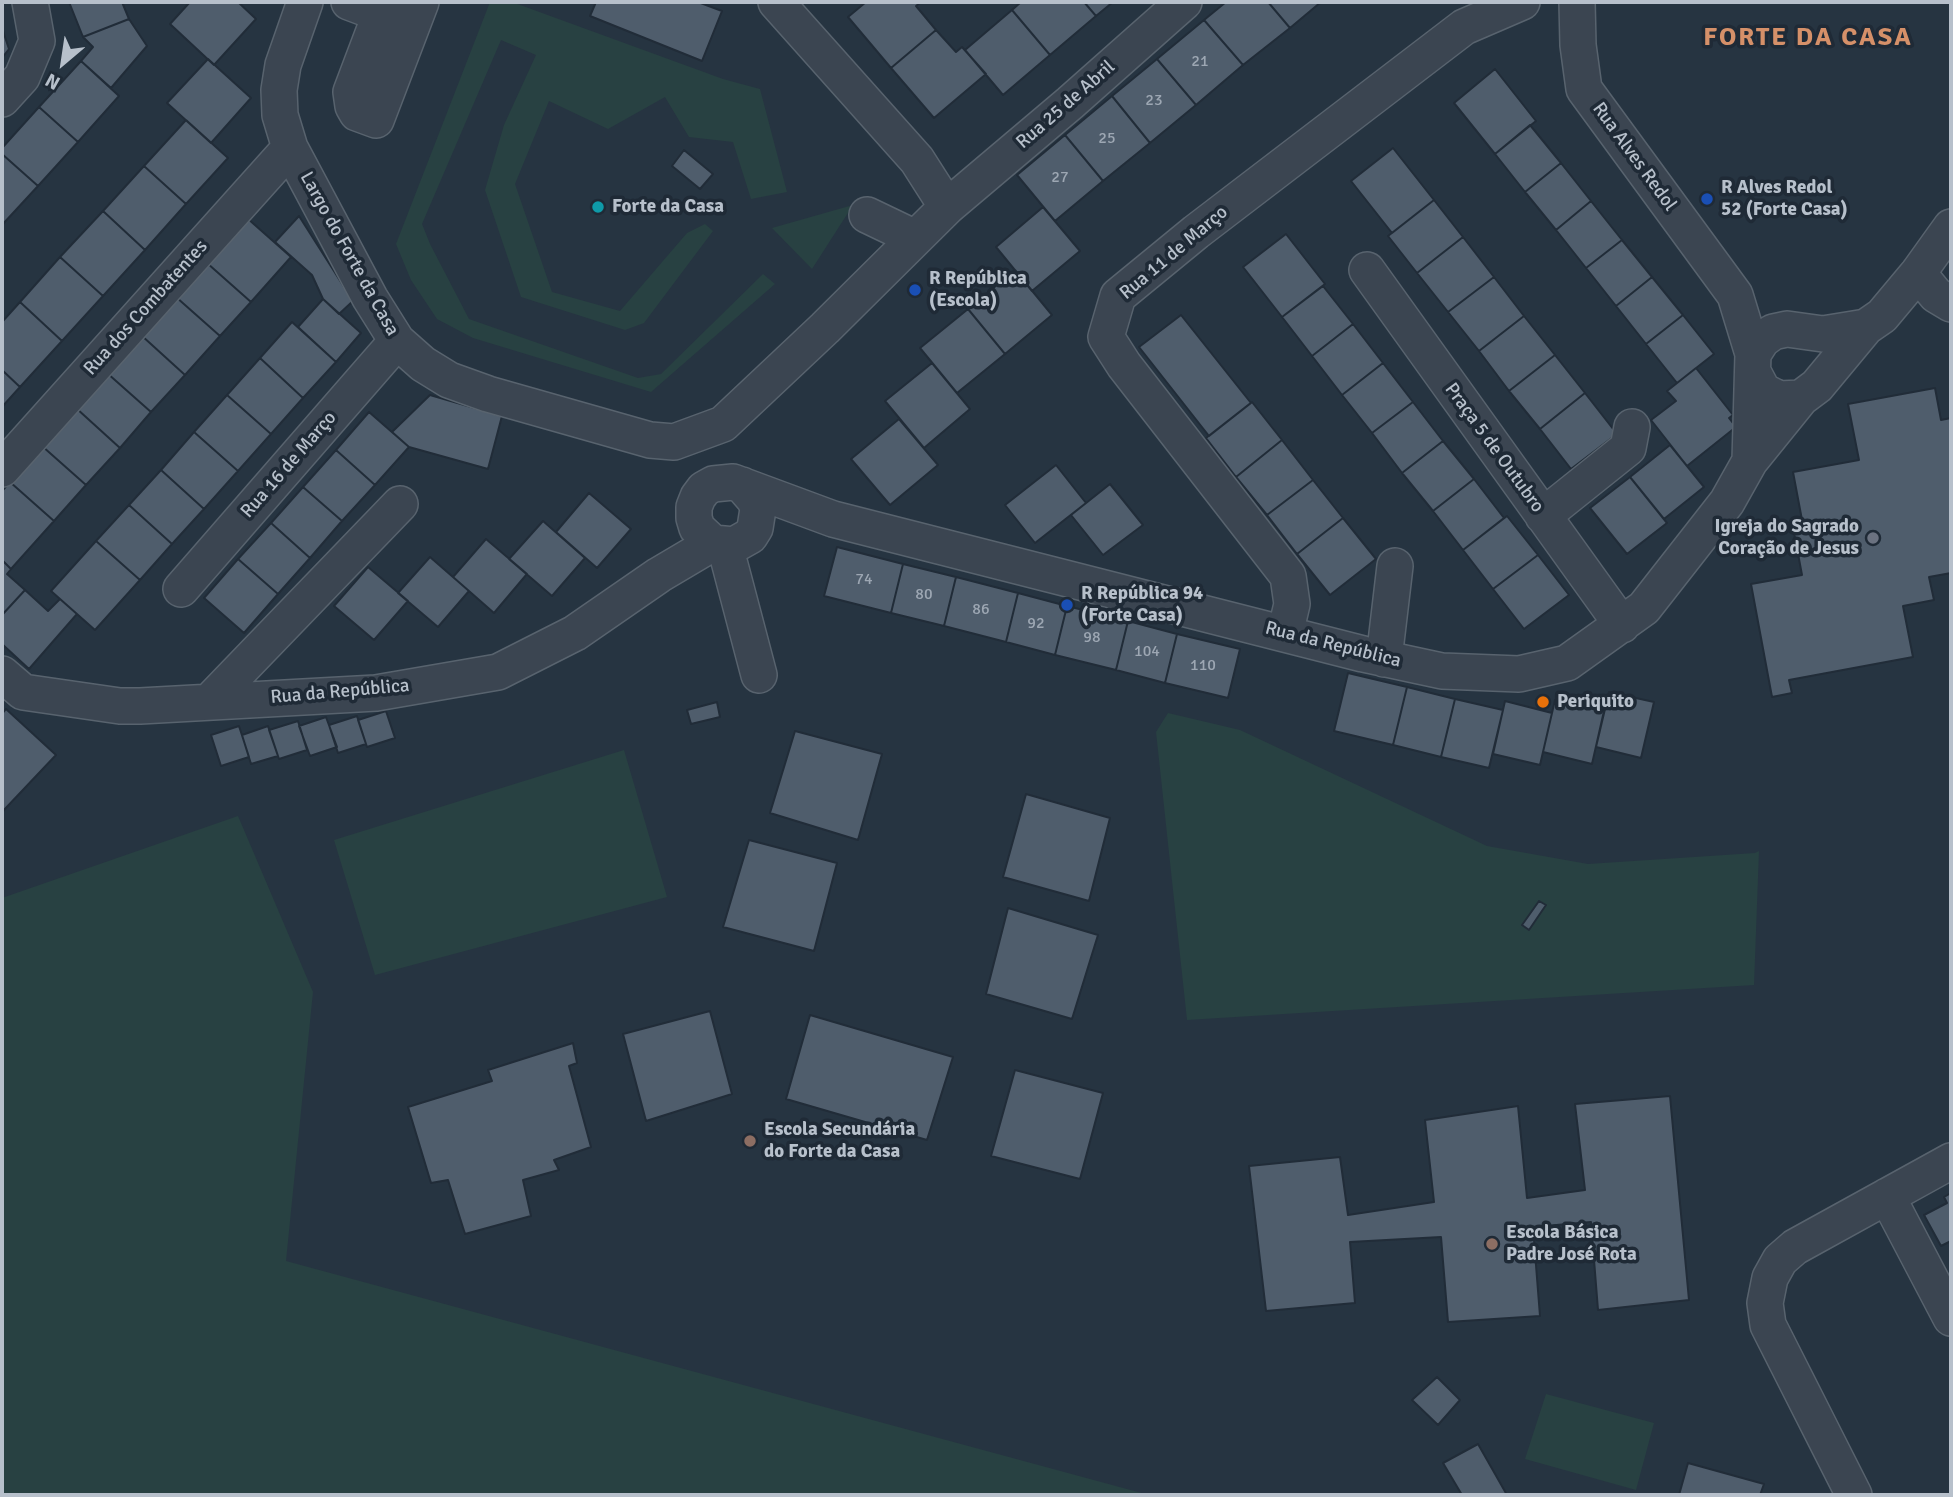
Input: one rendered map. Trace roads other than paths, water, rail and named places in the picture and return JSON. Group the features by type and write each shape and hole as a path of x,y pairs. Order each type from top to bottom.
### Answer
{"street":[{"path":"2,99 22,77 37,41 30,2"},
{"name":"Largo do Forte da Casa","path":"305,2 283,65 279,90 280,115 290,148 370,298 397,341 423,364 449,380 488,394 650,440 674,442 723,424 947,207"},
{"path":"349,2 383,8 351,92 357,113 376,120 421,2"},
{"name":"Rua 25 de Abril","path":"947,207 1184,2"},
{"name":"Rua 11 de Março","path":"1285,634 1292,604 1288,576 1124,365 1106,337 1118,296 1196,232 1464,27 1522,2"},
{"name":"Rua Alves Redol","path":"1577,2 1578,45 1584,89 1735,295 1753,363"},
{"path":"785,5 917,160 947,207"},
{"name":"Rua dos Combatentes","path":"2,469 290,148"},
{"path":"867,215 915,238"},
{"name":"Rua da República","path":"2,674 23,692 120,705 376,693 498,672 575,633 659,575 717,510 743,541 755,528 769,524 833,519 1384,659 1442,671 1519,674 1567,663 1644,608 1727,502 1750,461 1866,327 1882,316 1918,273 1951,227"},
{"name":"Praça 5 de Outubro","path":"1367,270 1622,625"},
{"path":"1918,273 1936,295 1951,304"},
{"name":"Rua Alves Redol","path":"1735,295 1793,329"},
{"path":"1793,329 1814,340 1824,354 1824,365 1809,392 1779,399 1763,391 1753,363 1762,340 1773,332 1793,329 1824,334 1866,327"},
{"name":"Rua 16 de Março","path":"181,589 397,341"},
{"name":"Rua da República","path":"1750,461 1753,363"},
{"path":"717,510 723,424"},
{"path":"1544,516 1628,448 1632,427"},
{"path":"674,442 717,510 759,676"},
{"path":"211,700 400,504"},
{"path":"717,510 833,519"},
{"path":"1384,659 1395,566"},
{"path":"1854,1495 1768,1325 1765,1303 1770,1278 1780,1260 1795,1247 1951,1161"},
{"path":"1887,1196 1951,1318"}],"place":[{"name":"R Alves Redol 52 (Forte Casa)","path":"1707,199"},
{"name":"Forte da Casa","path":"598,207"},
{"name":"R República (Escola)","path":"915,290"},
{"name":"Igreja do Sagrado Coração de Jesus","path":"1873,538"},
{"name":"R República 94 (Forte Casa)","path":"1067,605"},
{"name":"Periquito","path":"1543,702"},
{"name":"Escola Secundária do Forte da Casa","path":"750,1141"},
{"name":"Escola Básica Padre José Rota","path":"1492,1244"}],"district":[{"name":"FORTE DA CASA","path":"1808,38"}]}
